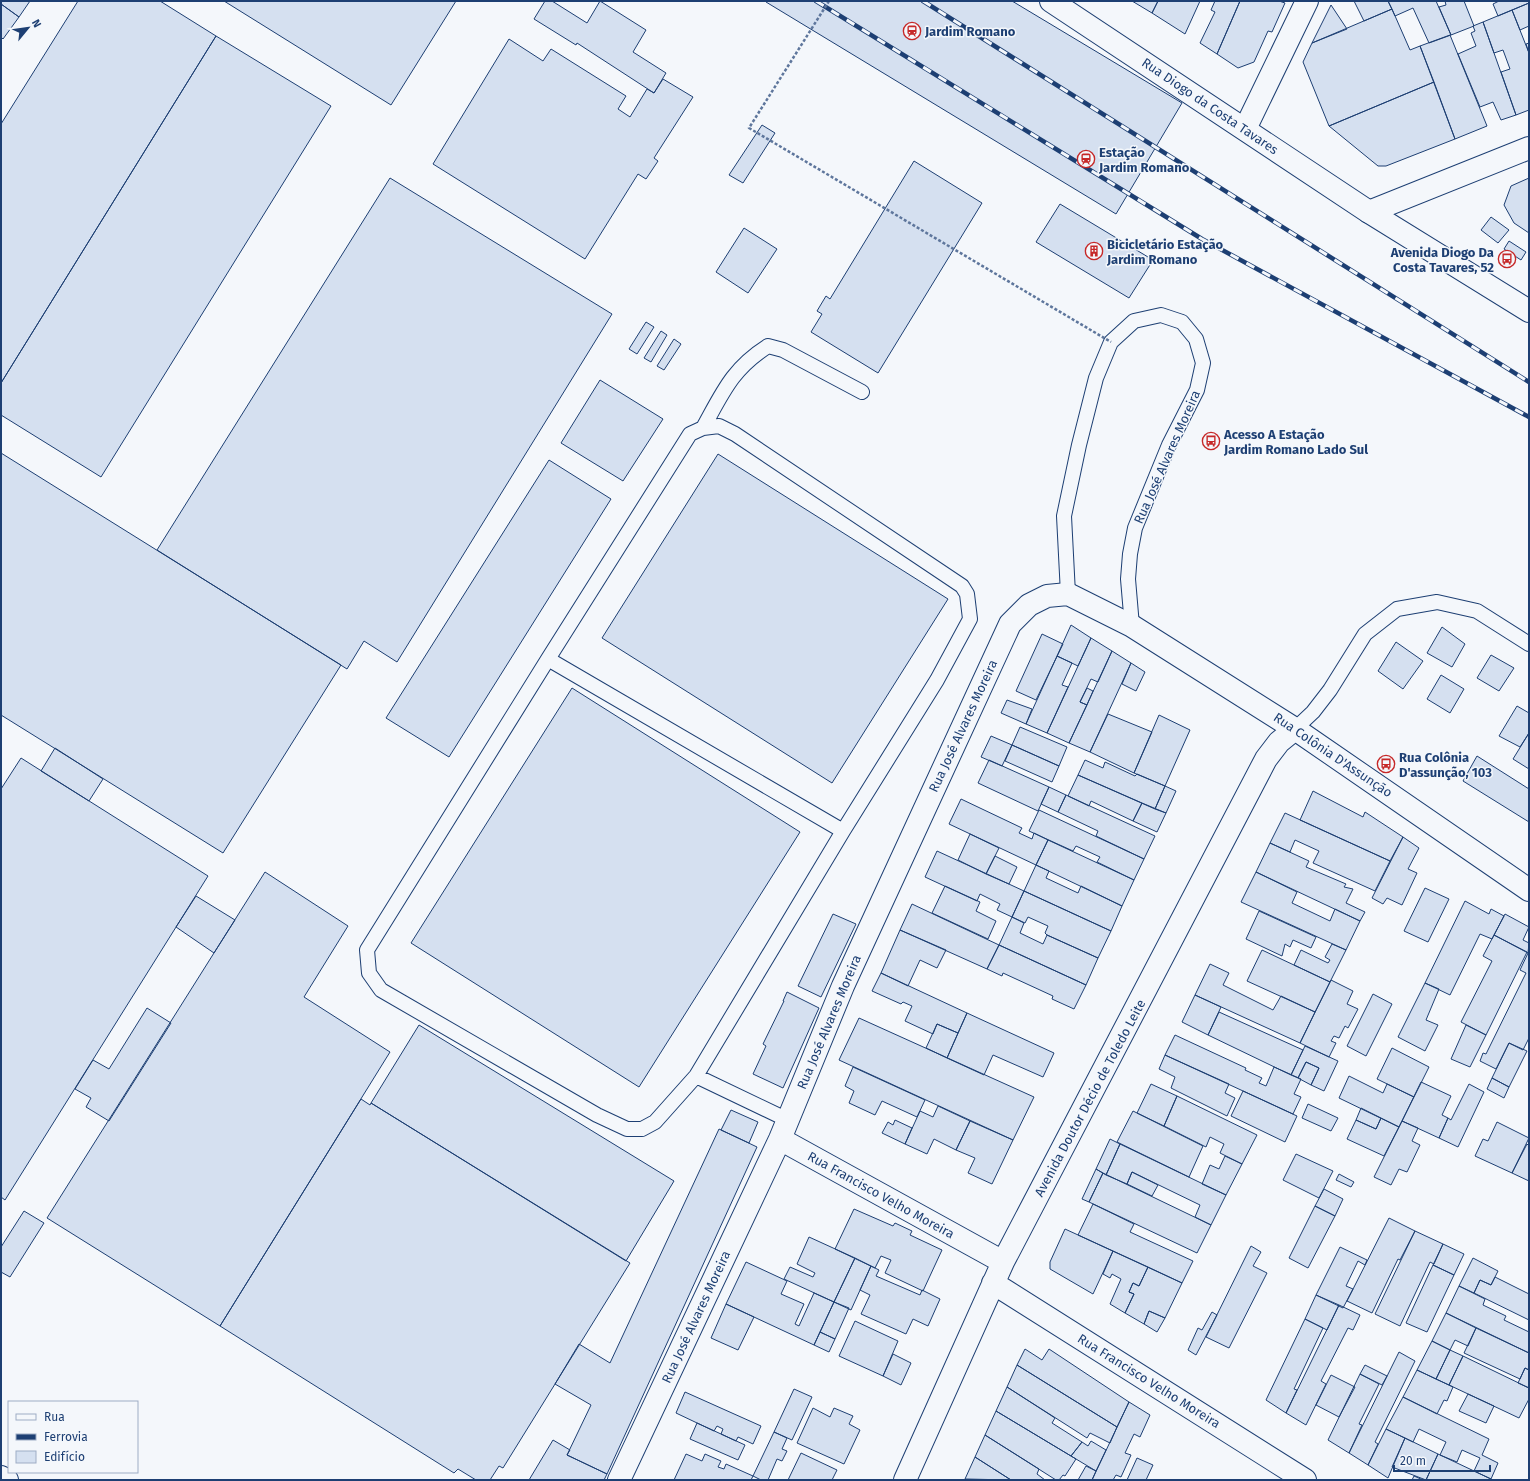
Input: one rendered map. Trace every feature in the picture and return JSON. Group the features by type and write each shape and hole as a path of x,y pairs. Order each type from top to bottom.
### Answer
{"street":[{"name":"Rua Diogo da Costa Tavares","path":"1051,1 1370,212 1529,311"},
{"path":"1245,129 1307,1"},
{"path":"1370,212 1529,148"},
{"path":"1068,594 1132,626"},
{"name":"Rua José Alvares Moreira","path":"618,1480 784,1130 843,986 1010,624 1029,605 1047,596 1068,594"},
{"name":"Rua Colônia D'Assunção","path":"1132,626 1296,729 1529,890"},
{"name":"Avenida Doutor Décio de Toledo Leite","path":"905,1480 1003,1262 1266,759 1279,742 1296,729"},
{"name":"Rua Francisco Velho Moreira","path":"784,1130 1003,1262"},
{"name":"Rua Francisco Velho Moreira","path":"993,1283 1305,1480"},
{"path":"1,1477 7,1480"}],"lane":[{"name":"Rua José Alvares Moreira","path":"1068,594 1064,516 1079,445 1094,386 1111,342 1134,321 1162,315 1182,322 1196,339 1203,363 1197,390 1169,445 1135,528 1130,554 1128,579 1132,626"},
{"path":"703,428 730,379 752,356 768,346 783,350 862,392"},
{"path":"719,426 735,434 962,586 968,594 970,620 937,680 843,831 696,1076 655,1122 642,1129 627,1129 597,1115 381,990 369,973 367,950 548,659 690,434 703,428 719,426"},
{"path":"1296,729 1313,712 1330,690 1365,634 1396,609 1437,602 1477,612 1529,644"},
{"path":"548,659 843,831"},
{"path":"696,1076 784,1130"}],"path":[{"path":"829,1 749,128 1111,342"}],"building":[{"path":"1,1 30,1 19,17 1,4"},
{"path":"78,1 160,1 216,36 1,383 1,124"},
{"path":"224,1 456,1 391,105"},
{"path":"545,1 552,1 587,23 600,1 646,30 633,52 666,73 654,93 577,43 576,45 534,19"},
{"name":"Estação Jardim Romano","path":"1012,1 1182,103 1116,214 766,2"},
{"path":"1132,1 1158,1 1152,13"},
{"path":"1158,1 1200,1 1185,34 1152,13"},
{"path":"1215,1 1240,1 1217,54 1200,43 1215,12 1211,10"},
{"path":"1240,1 1279,1 1285,3 1272,32 1268,31 1254,62 1238,68 1217,54"},
{"path":"1354,1 1388,1 1392,9 1364,21"},
{"path":"1388,1 1436,1 1451,35 1429,43 1413,8 1395,16"},
{"path":"1445,1 1464,1 1474,26 1451,35 1439,7 1446,5"},
{"path":"1499,1 1529,1 1529,3 1498,16 1493,4"},
{"path":"1529,3 1529,26 1520,30 1512,10"},
{"path":"1,4 19,17 3,39 1,37"},
{"path":"1331,5 1347,29 1312,43"},
{"path":"1392,9 1410,50 1420,46 1434,82 1329,126 1303,62 1312,43"},
{"path":"1512,10 1529,53 1529,110 1516,115 1501,72 1510,69 1503,50 1494,53 1483,22"},
{"path":"1483,22 1516,115 1501,120 1493,102 1480,107 1458,54 1476,46 1471,33 1475,31 1473,26"},
{"path":"1450,35 1487,126 1455,139 1420,46"},
{"path":"216,36 331,106 101,477 1,415 1,383"},
{"path":"509,39 543,61 551,49 626,96 618,109 630,117 647,89 654,93 663,79 693,97 654,158 658,161 646,179 638,174 585,259 433,164"},
{"path":"1529,43 1529,53 1526,44"},
{"path":"1434,82 1455,139 1386,166 1378,166 1329,126"},
{"path":"762,125 775,133 743,183 729,175"},
{"path":"914,161 982,203 878,373 811,332 822,314 817,311 826,296 830,299"},
{"path":"390,178 612,314 397,662 364,641 347,669 157,550"},
{"path":"1529,178 1529,233 1514,223 1504,205 1511,186"},
{"name":"Bicicletário Estação Jardim Romano","path":"1060,204 1153,260 1129,298 1036,242"},
{"path":"1491,217 1509,230 1498,243 1481,230"},
{"path":"744,228 777,249 748,293 716,272"},
{"path":"1509,241 1526,252 1521,260 1504,249"},
{"path":"646,322 654,327 637,354 629,349"},
{"path":"661,331 667,335 651,362 644,358"},
{"path":"674,339 681,344 664,370 657,366"},
{"path":"600,380 663,419 623,481 561,443"},
{"path":"1,453 341,665 223,853 1,715"},
{"path":"718,454 948,599 832,783 602,638"},
{"path":"549,460 611,499 449,757 386,718"},
{"path":"1071,625 1091,638 1078,666 1057,656"},
{"path":"1442,627 1465,644 1452,667 1427,653"},
{"path":"1042,634 1063,644 1036,700 1016,691"},
{"path":"1091,638 1112,651 1098,682 1091,679 1080,702 1087,705 1069,743 1047,733"},
{"path":"1396,642 1423,661 1403,689 1378,671"},
{"path":"1112,651 1131,663 1090,752 1069,743"},
{"path":"1491,655 1514,668 1499,691 1477,678"},
{"path":"1057,656 1072,663 1062,685 1068,687 1047,733 1026,724"},
{"path":"1131,663 1145,672 1136,691 1122,684"},
{"path":"1441,675 1464,689 1450,713 1427,699"},
{"path":"572,688 800,832 639,1087 411,943"},
{"path":"1087,688 1093,691 1087,705 1080,702"},
{"path":"1007,700 1032,709 1026,724 1001,713"},
{"path":"1517,706 1529,713 1529,733 1520,747 1499,736"},
{"path":"1108,714 1152,732 1134,773 1090,752"},
{"path":"1159,715 1190,730 1165,786 1134,773"},
{"path":"1020,727 1067,747 1059,766 1012,745"},
{"path":"1529,733 1529,769 1513,759"},
{"path":"991,736 1012,745 1002,766 981,757"},
{"path":"1012,745 1059,766 1052,782 1005,761"},
{"path":"55,748 103,779 89,801 41,771"},
{"path":"1477,756 1529,789 1529,822 1463,781"},
{"path":"21,758 208,876 5,1200 1,1197 1,789"},
{"path":"989,760 1049,787 1038,811 978,783"},
{"path":"1085,760 1103,768 1105,762 1135,776 1137,774 1165,786 1155,809 1078,775"},
{"path":"1078,775 1142,803 1133,821 1091,801 1089,806 1068,796"},
{"path":"1165,786 1176,791 1166,813 1155,809"},
{"path":"1049,787 1066,795 1058,812 1041,804"},
{"path":"1313,791 1363,817 1365,812 1403,837 1390,861 1300,820"},
{"path":"1066,795 1155,836 1144,859 1096,836 1098,831 1058,812"},
{"path":"961,799 1022,828 1019,833 1032,839 1034,833 1048,840 1036,865 949,824"},
{"path":"1142,803 1166,813 1157,832 1133,821"},
{"path":"1039,810 1144,859 1134,880 1097,862 1100,857 1076,846 1073,851 1029,831"},
{"path":"1285,813 1390,861 1375,891 1313,863 1319,851 1295,840 1290,852 1270,843"},
{"path":"970,834 999,848 986,874 958,860"},
{"path":"1403,837 1419,848 1408,869 1417,873 1402,905 1387,898 1383,904 1372,898"},
{"path":"1048,840 1134,880 1122,906 1036,865"},
{"path":"1270,843 1309,861 1306,867 1346,884 1344,887 1353,889 1346,903 1365,912 1360,921 1256,872"},
{"path":"937,851 1024,891 1012,917 997,910 1000,904 980,894 977,901 925,877"},
{"path":"995,856 1017,867 1009,884 986,874"},
{"path":"1036,865 1049,871 1046,878 1078,893 1081,886 1122,906 1111,931 1024,891"},
{"path":"265,872 348,926 304,997 390,1052 220,1326 47,1218"},
{"path":"1256,872 1297,892 1292,903 1330,921 1335,909 1360,921 1346,950 1241,902"},
{"path":"945,886 980,902 976,911 996,921 988,939 932,913"},
{"path":"1425,888 1449,899 1428,942 1404,931"},
{"path":"1024,891 1111,931 1098,958 1047,935 1045,933 1048,926 1028,917 1025,923 1012,917"},
{"path":"196,896 235,920 214,953 176,927"},
{"path":"1465,901 1489,914 1491,909 1504,916 1492,939 1480,934 1450,995 1425,983"},
{"path":"912,904 999,945 987,969 900,930"},
{"path":"1259,911 1316,937 1311,948 1293,940 1290,947 1285,944 1282,956 1246,939"},
{"path":"833,914 856,924 821,997 798,986"},
{"path":"1505,914 1529,927 1523,940 1529,943 1528,953 1494,935"},
{"path":"1012,917 1024,923 1020,933 1043,944 1047,935 1098,958 1086,985 999,945"},
{"path":"900,930 946,950 937,968 920,960 908,986 881,973"},
{"path":"1494,935 1527,952 1486,1035 1461,1022 1492,961 1483,956"},
{"path":"1332,944 1346,950 1330,982 1294,965 1301,950 1328,963 1330,960 1325,957"},
{"path":"999,945 1086,985 1074,1009 1052,999 1053,996 1003,973 1002,976 987,969"},
{"path":"1262,950 1330,982 1315,1012 1247,981"},
{"path":"1529,951 1529,1038 1523,1050 1509,1043 1496,1069 1480,1061 1483,1053 1486,1054 1526,973 1520,970"},
{"path":"1210,964 1229,973 1223,985 1273,1010 1281,996 1315,1012 1300,1043 1195,995"},
{"path":"881,973 967,1013 958,1033 937,1024 933,1034 905,1021 912,1006 903,1002 901,1004 872,991"},
{"path":"1331,980 1353,991 1347,1004 1358,1009 1348,1028 1345,1026 1339,1038 1334,1036 1331,1041 1336,1043 1329,1057 1300,1043"},
{"path":"1425,983 1439,989 1426,1020 1438,1025 1425,1051 1398,1037"},
{"path":"787,992 819,1008 783,1088 753,1074 766,1046 763,1044"},
{"path":"1373,994 1392,1004 1366,1056 1347,1046"},
{"path":"1195,995 1221,1007 1208,1035 1182,1022"},
{"path":"147,1008 171,1023 109,1121 86,1107 91,1098 75,1089 93,1060 109,1069"},
{"path":"1219,1012 1303,1050 1291,1075 1208,1035"},
{"path":"967,1013 1054,1053 1043,1077 993,1055 984,1075 947,1058"},
{"path":"859,1018 1034,1097 1013,1140 839,1060"},
{"path":"937,1024 958,1033 947,1058 926,1048"},
{"path":"419,1025 674,1181 626,1261 371,1103"},
{"path":"1466,1025 1486,1035 1470,1067 1451,1059"},
{"path":"1175,1035 1246,1068 1245,1070 1262,1078 1259,1083 1266,1086 1274,1067 1301,1079 1294,1094 1301,1097 1293,1114 1165,1055"},
{"path":"1509,1043 1527,1051 1509,1087 1492,1078"},
{"path":"1305,1046 1338,1061 1324,1091 1311,1085 1319,1068 1306,1062 1298,1078 1291,1075"},
{"path":"1392,1048 1429,1067 1414,1097 1377,1079"},
{"path":"1165,1055 1229,1084 1225,1093 1235,1098 1227,1116 1171,1088 1175,1077 1159,1069"},
{"path":"1306,1062 1319,1068 1311,1085 1298,1078"},
{"path":"853,1067 925,1100 917,1117 882,1101 875,1115 849,1103 854,1091 845,1086"},
{"path":"1349,1076 1383,1093 1387,1084 1414,1097 1399,1127 1339,1098"},
{"path":"1492,1078 1509,1087 1504,1098 1487,1089"},
{"path":"1421,1082 1451,1096 1442,1115 1448,1118 1439,1138 1402,1121"},
{"path":"1151,1084 1177,1096 1164,1126 1137,1113"},
{"path":"1469,1084 1484,1092 1458,1147 1439,1138 1448,1118 1451,1120"},
{"path":"1243,1091 1297,1116 1285,1142 1231,1116"},
{"path":"1177,1096 1257,1135 1242,1164 1220,1153 1224,1144 1210,1137 1206,1147 1164,1126"},
{"path":"361,1099 370,1105 371,1103 630,1263 503,1468 499,1466 490,1480 476,1480 458,1469 454,1473 220,1326"},
{"path":"1308,1104 1338,1118 1331,1131 1302,1118"},
{"path":"938,1106 970,1121 956,1150 934,1139 927,1154 905,1144 920,1111 933,1117"},
{"path":"1361,1108 1381,1118 1376,1129 1356,1120"},
{"path":"731,1110 758,1122 749,1143 721,1130"},
{"path":"1133,1111 1203,1146 1189,1177 1117,1142"},
{"path":"1381,1118 1399,1127 1384,1156 1347,1139 1356,1120 1376,1129"},
{"path":"895,1120 912,1128 905,1144 882,1133 888,1122 893,1125"},
{"path":"970,1121 1013,1140 992,1184 968,1173 975,1158 956,1150"},
{"path":"1402,1121 1418,1128 1412,1141 1420,1145 1407,1172 1399,1169 1391,1185 1374,1177"},
{"path":"1497,1122 1529,1138 1512,1173 1475,1156 1483,1139 1488,1141"},
{"path":"719,1129 757,1147 607,1474 567,1455 591,1405 555,1384 579,1344 610,1363"},
{"path":"1110,1139 1120,1144 1106,1175 1096,1169"},
{"path":"1120,1144 1226,1195 1211,1225 1195,1217 1200,1205 1132,1172 1127,1184 1106,1175"},
{"path":"1527,1144 1529,1146 1529,1181 1512,1173"},
{"path":"1296,1154 1333,1171 1319,1198 1283,1180"},
{"path":"1225,1156 1242,1164 1226,1195 1202,1184 1210,1165 1219,1169"},
{"path":"1096,1169 1103,1173 1089,1202 1082,1199"},
{"path":"1132,1172 1158,1185 1152,1196 1127,1184"},
{"path":"1103,1173 1211,1225 1197,1253 1089,1202"},
{"path":"1339,1174 1354,1182 1351,1187 1336,1180"},
{"path":"1324,1189 1343,1199 1335,1216 1315,1206"},
{"path":"1093,1204 1134,1224 1130,1232 1193,1261 1182,1283 1078,1235"},
{"path":"1315,1206 1335,1216 1308,1268 1289,1258"},
{"path":"854,1209 893,1226 895,1223 912,1231 910,1235 942,1250 923,1291 885,1273 891,1260 881,1256 875,1268 835,1249"},
{"path":"24,1211 44,1223 10,1277 1,1272 1,1247"},
{"path":"1389,1218 1415,1231 1400,1260 1398,1259 1372,1313 1347,1301"},
{"path":"1065,1229 1113,1251 1093,1294 1050,1269 1050,1262"},
{"path":"1415,1231 1443,1244 1434,1264 1430,1262 1400,1326 1375,1314"},
{"path":"809,1237 855,1258 834,1302 784,1279 790,1267 813,1277 815,1273 797,1264"},
{"path":"1443,1244 1464,1254 1454,1275 1433,1265"},
{"path":"1251,1246 1261,1252 1253,1266 1267,1273 1229,1348 1206,1337"},
{"path":"1340,1247 1367,1260 1365,1265 1358,1261 1346,1286 1353,1289 1343,1308 1316,1295"},
{"path":"1113,1251 1148,1267 1139,1286 1133,1283 1129,1292 1134,1294 1125,1313 1110,1304 1121,1279 1112,1274 1110,1278 1103,1274"},
{"path":"855,1258 871,1266 851,1310 834,1302"},
{"path":"1473,1258 1498,1271 1491,1285 1480,1280 1474,1293 1459,1286"},
{"path":"746,1262 787,1281 781,1294 804,1304 795,1324 799,1326 814,1293 834,1302 814,1345 726,1304"},
{"path":"1433,1265 1454,1275 1427,1332 1406,1323"},
{"path":"871,1266 879,1270 876,1276 920,1295 922,1290 940,1299 928,1326 913,1319 906,1334 861,1314 870,1295 860,1290"},
{"path":"1148,1267 1182,1283 1165,1318 1149,1311 1144,1324 1125,1313 1134,1294 1129,1292 1133,1283 1139,1286"},
{"path":"1495,1277 1529,1294 1529,1320 1474,1293 1480,1280 1491,1285"},
{"path":"1459,1286 1485,1299 1483,1305 1506,1316 1504,1320 1529,1332 1529,1353 1446,1313"},
{"path":"1316,1295 1339,1305 1327,1330 1305,1319"},
{"path":"834,1302 849,1308 835,1339 820,1332"},
{"path":"726,1304 754,1317 738,1350 711,1338"},
{"path":"1339,1305 1360,1315 1353,1330 1348,1328 1321,1381 1326,1384 1306,1425 1286,1413"},
{"path":"1149,1311 1165,1318 1157,1332 1144,1324"},
{"path":"1212,1312 1217,1315 1196,1355 1188,1350 1198,1328 1202,1330"},
{"path":"1446,1313 1476,1328 1468,1346 1455,1340 1450,1350 1432,1341"},
{"path":"1305,1319 1323,1328 1294,1389 1297,1390 1286,1413 1266,1400"},
{"path":"855,1321 898,1341 883,1376 839,1356"},
{"path":"1476,1328 1529,1353 1529,1370 1525,1368 1520,1379 1464,1353"},
{"path":"820,1332 835,1339 829,1352 814,1345"},
{"path":"1432,1341 1450,1350 1436,1379 1417,1370"},
{"path":"1025,1349 1042,1360 1049,1349 1129,1402 1117,1427 1017,1365"},
{"path":"1450,1350 1463,1356 1449,1385 1436,1379"},
{"path":"1399,1352 1415,1361 1375,1442 1378,1444 1368,1465 1349,1453"},
{"path":"893,1354 911,1363 901,1385 883,1376"},
{"path":"1463,1356 1529,1388 1529,1399 1519,1418 1449,1385"},
{"path":"1017,1365 1117,1427 1110,1443 1090,1433 1087,1438 1007,1387"},
{"path":"1365,1365 1387,1376 1382,1385 1360,1374"},
{"path":"1525,1368 1529,1370 1529,1388 1518,1383"},
{"path":"1417,1370 1453,1387 1447,1401 1444,1400 1437,1414 1403,1397"},
{"path":"1360,1374 1379,1384 1359,1424 1362,1425 1349,1453 1328,1440"},
{"path":"1331,1375 1355,1387 1339,1417 1316,1405"},
{"path":"1007,1387 1055,1418 1052,1423 1082,1442 1071,1456 996,1411"},
{"path":"794,1389 812,1397 792,1440 774,1432"},
{"path":"685,1392 761,1426 753,1444 738,1437 736,1441 721,1434 723,1429 717,1426 714,1431 676,1413"},
{"path":"1468,1394 1494,1406 1486,1423 1459,1411"},
{"path":"1403,1397 1489,1439 1482,1455 1498,1463 1491,1479 1474,1471 1480,1458 1462,1450 1457,1462 1440,1455 1446,1442 1419,1429 1413,1442 1386,1429"},
{"path":"1129,1402 1150,1415 1140,1437 1134,1434 1125,1453 1131,1455 1121,1477 1116,1475 1113,1480 1092,1480"},
{"path":"813,1408 830,1417 834,1408 853,1416 849,1424 860,1430 844,1464 797,1443"},
{"path":"996,1411 1076,1459 1065,1476 1063,1475 1059,1480 1056,1480 985,1435"},
{"path":"697,1423 745,1445 738,1460 690,1439"},
{"path":"1386,1429 1405,1438 1388,1478 1368,1465"},
{"path":"774,1432 787,1438 782,1449 787,1451 782,1461 777,1459 768,1480 761,1480 753,1476"},
{"path":"985,1435 1039,1469 1037,1474 1045,1480 1011,1480 975,1457"},
{"path":"1405,1438 1438,1454 1426,1480 1392,1467"},
{"path":"553,1440 570,1450 567,1455 607,1474 604,1480 529,1480"},
{"path":"1091,1441 1106,1450 1096,1471 1071,1456 1082,1442 1088,1446"},
{"path":"801,1453 837,1470 832,1480 788,1480"},
{"path":"686,1454 702,1461 705,1454 721,1461 718,1467 724,1469 726,1464 753,1476 751,1480 674,1480"},
{"path":"1438,1454 1491,1479 1426,1480"},
{"path":"975,1457 1011,1480 965,1479"},
{"path":"1137,1458 1153,1465 1146,1480 1127,1480"},
{"path":"1086,1466 1096,1471 1092,1480 1078,1480"},
{"path":"1414,1476 1423,1480 1412,1480"}],"railway":[{"path":"816,1 1202,239 1529,417"},
{"path":"923,1 1529,382"}],"place":[{"name":"Jardim Romano","path":"912,31"},
{"name":"Estação Jardim Romano","path":"1086,159"},
{"name":"Bicicletário Estação Jardim Romano","path":"1094,251"},
{"name":"Avenida Diogo Da Costa Tavares, 52","path":"1507,259"},
{"name":"Acesso A Estação Jardim Romano Lado Sul","path":"1211,441"},
{"name":"Rua Colônia D'assunção, 103","path":"1386,764"}]}
